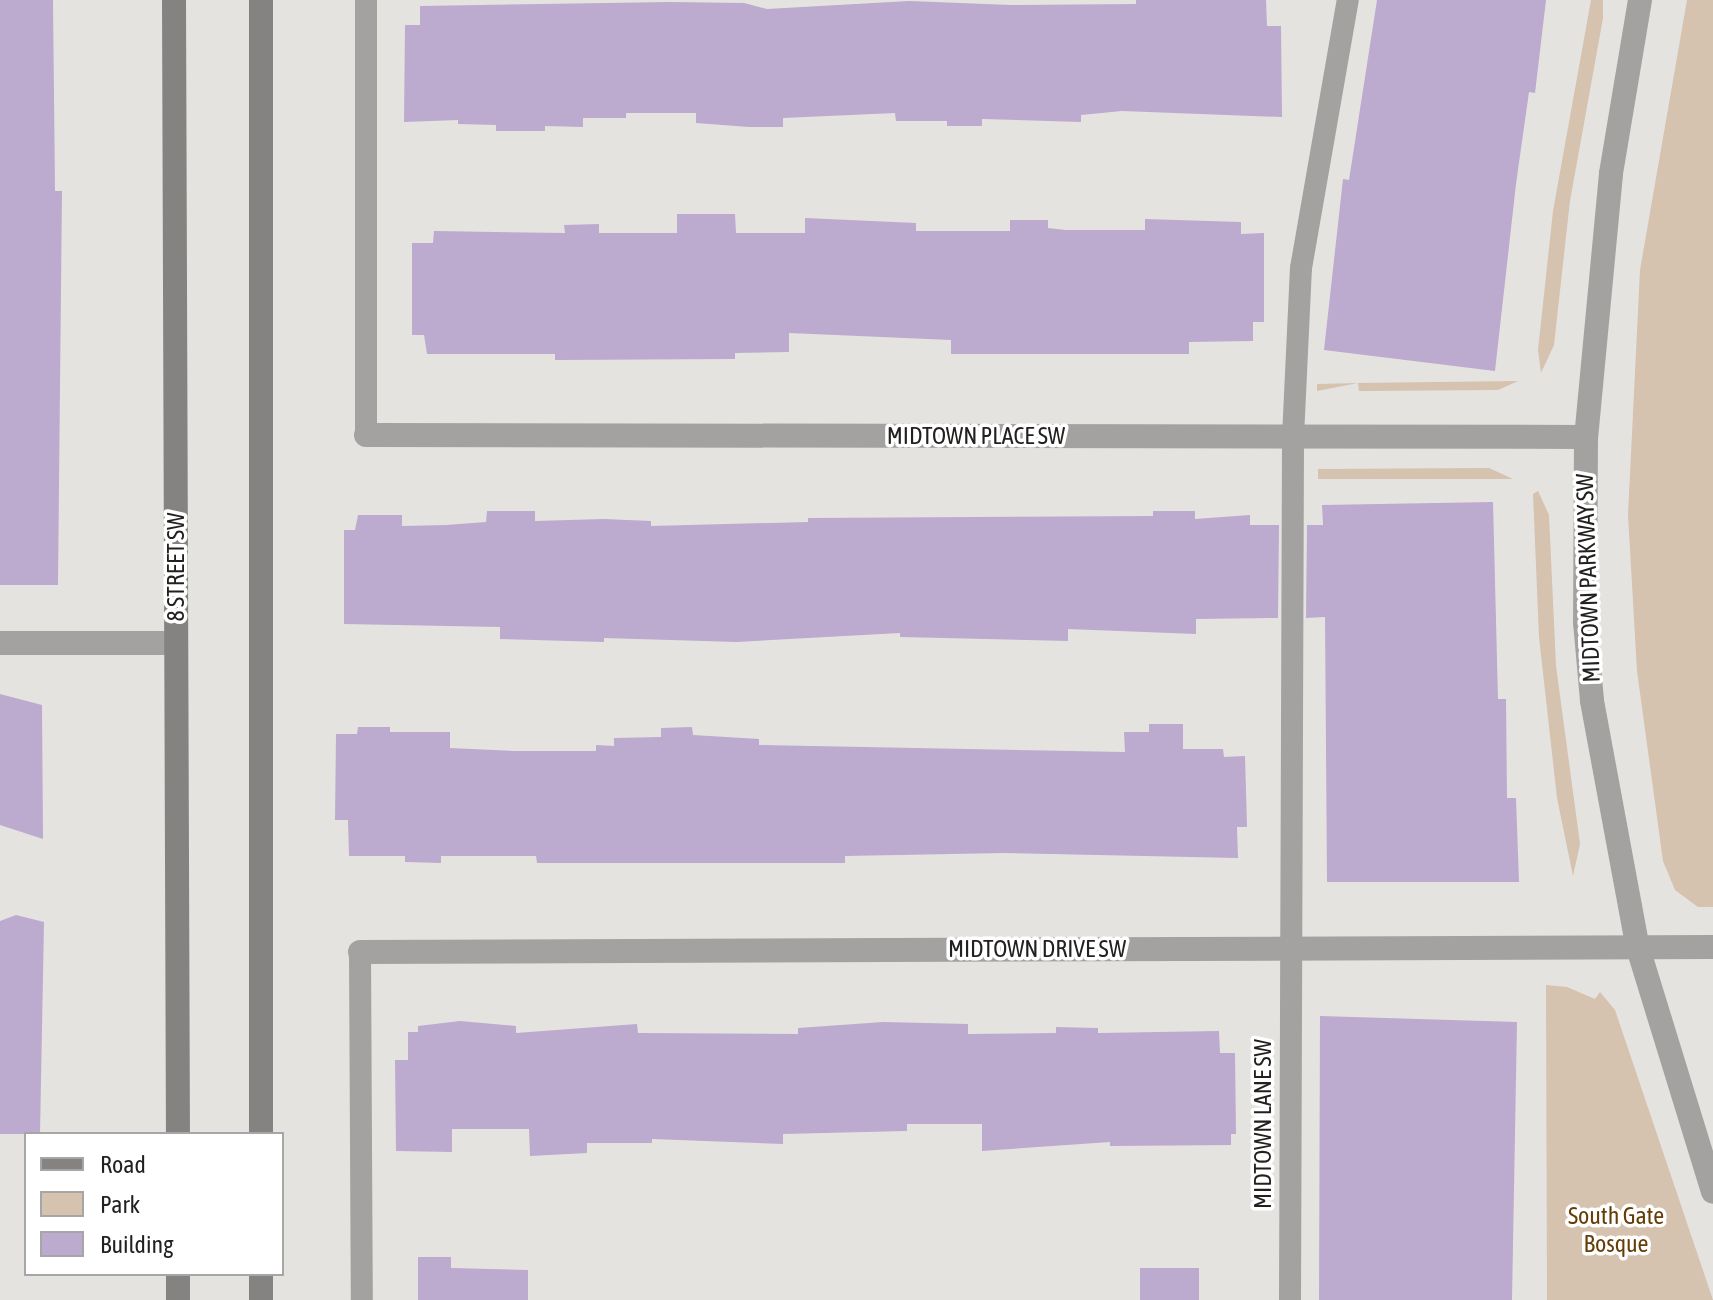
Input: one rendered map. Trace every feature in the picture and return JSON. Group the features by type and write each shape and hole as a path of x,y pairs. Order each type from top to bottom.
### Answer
{"main road":[{"name":"8 STREET SW","path":"174,0 178,1132"},
{"path":"261,0 261,1132"},
{"path":"178,1276 178,1300"},
{"path":"261,1276 261,1300"}],"street":[{"name":"MIDTOWN PARKWAY SW","path":"1640,0 1611,174 1586,437 1585,622 1592,701 1638,948 1713,1192"},
{"name":"MIDTOWN PLACE SW","path":"366,435 1586,437"},
{"path":"0,643 176,643"},
{"name":"MIDTOWN DRIVE SW","path":"360,952 1713,947"}],"lane":[{"path":"366,0 366,435"},
{"name":"MIDTOWN LANE SW","path":"1290,1300 1288,948 1293,437 1301,268 1348,0"},
{"path":"360,952 362,1300"}],"green space":[{"path":"1591,0 1603,0 1603,18 1570,201 1554,345 1541,373 1538,350 1553,211"},
{"path":"1687,0 1713,0 1713,907 1698,907 1675,890 1663,861 1637,671 1628,515 1640,270"},
{"path":"1518,381 1498,390 1359,391 1358,383"},
{"path":"1358,383 1317,391 1317,384"},
{"path":"1489,468 1513,479 1318,479 1318,469"},
{"path":"1538,491 1549,515 1556,666 1580,844 1573,876 1557,798 1539,637 1533,494"},
{"name":"South Gate Bosque","path":"1546,985 1567,987 1595,999 1600,992 1615,1010 1713,1300 1547,1300"}],"building":[{"path":"0,0 53,0 55,191 62,191 58,585 0,585"},
{"path":"1136,0 1266,0 1267,26 1281,26 1282,117 1122,111 1081,115 1081,122 982,119 982,126 947,126 947,121 896,121 895,113 783,118 783,127 749,127 696,123 696,113 626,113 626,118 583,118 583,127 545,126 545,131 496,131 496,125 458,124 458,120 404,122 405,25 420,25 420,6 670,2 744,3 767,9 909,1 1011,5 1136,4"},
{"path":"1377,0 1546,0 1535,93 1529,92 1516,184 1495,371 1324,350 1343,179 1349,180"},
{"path":"677,214 735,214 736,233 805,233 805,218 916,223 916,231 1010,231 1010,220 1048,220 1048,228 1066,230 1145,230 1145,219 1241,222 1241,234 1264,233 1264,322 1253,322 1253,341 1189,342 1189,354 951,354 951,340 789,333 789,352 735,353 735,359 555,360 555,354 427,354 424,335 412,335 412,243 433,243 434,231 565,233 564,225 599,224 599,233 677,233"},
{"path":"1493,502 1498,699 1506,699 1507,798 1516,798 1519,882 1327,882 1325,617 1306,618 1307,525 1323,525 1322,505"},
{"path":"487,511 535,511 535,521 651,521 651,526 808,522 808,518 1153,516 1153,511 1195,511 1195,519 1250,515 1250,525 1279,525 1278,618 1196,619 1196,634 1068,629 1068,641 900,637 900,633 737,642 604,638 604,642 500,639 500,627 344,624 344,530 355,530 358,515 402,515 402,526 446,525 486,522"},
{"path":"0,694 42,705 43,839 0,825"},
{"path":"1149,724 1183,724 1183,749 1223,749 1224,757 1245,756 1247,827 1237,827 1238,858 1004,853 845,856 845,863 537,863 536,856 441,856 441,863 405,862 405,856 349,856 348,820 335,820 336,734 357,734 358,727 390,727 390,732 450,732 450,748 515,751 596,751 596,745 614,746 614,738 661,737 661,728 692,727 693,735 759,739 759,745 1125,752 1124,732 1149,732"},
{"path":"16,915 44,922 40,1132 0,1134 0,921"},
{"path":"1320,1016 1517,1022 1512,1300 1319,1300"},
{"path":"460,1021 516,1026 516,1033 637,1024 638,1033 798,1034 798,1028 883,1022 968,1024 968,1034 1056,1033 1056,1027 1098,1028 1098,1033 1219,1031 1220,1053 1235,1053 1236,1134 1231,1134 1231,1145 1110,1146 1110,1142 982,1151 982,1124 907,1124 907,1131 783,1134 783,1144 652,1139 652,1143 587,1143 587,1153 530,1156 529,1129 452,1129 452,1152 396,1151 395,1060 408,1060 408,1032 418,1032 418,1026"},
{"path":"418,1257 451,1257 451,1268 528,1270 528,1300 418,1300"},
{"path":"1140,1268 1199,1268 1199,1300 1140,1300"}]}
